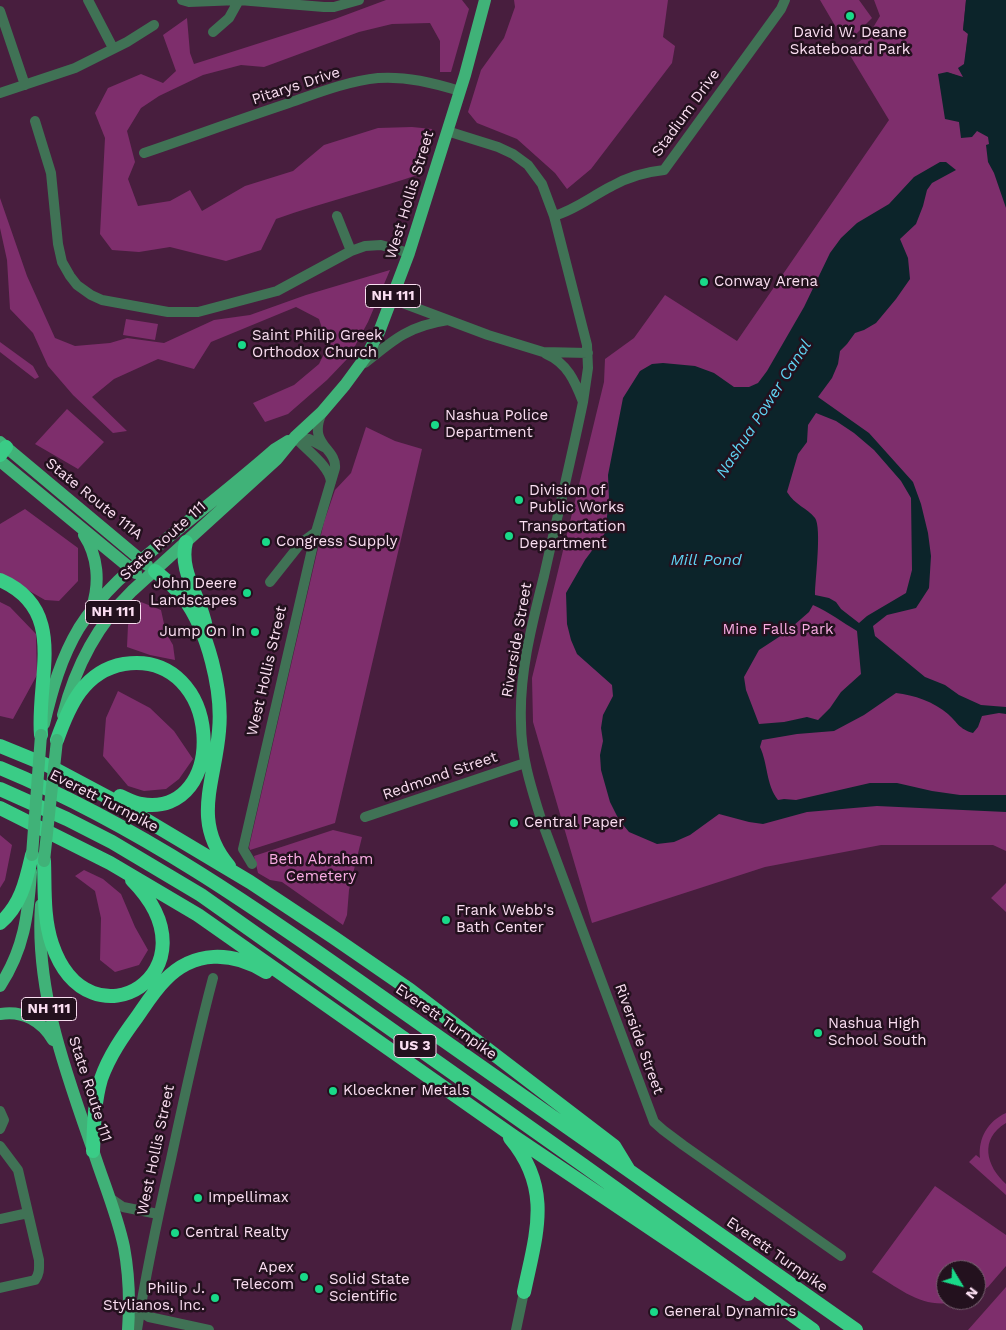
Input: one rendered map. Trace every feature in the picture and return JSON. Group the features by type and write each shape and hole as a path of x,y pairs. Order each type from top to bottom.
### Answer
{"highway":[{"path":"186,542 184,563 203,615 210,658"},
{"path":"155,571 177,591 189,606 202,633 218,690 220,714 218,741 208,798 208,823 212,839 224,859 232,869 250,882 367,960 468,1034 614,1146 631,1173"},
{"path":"0,580 17,589 30,603 38,616 44,633 45,657 40,711 41,735"},
{"path":"0,746 132,802 160,804 178,796 192,782 202,760 204,740 201,715 193,697 184,686 174,676 162,669 133,664 108,669 84,685 70,707 57,740"},
{"path":"48,766 111,799 250,882"},
{"name":"Everett Turnpike","path":"0,768 100,814 204,875 856,1330"},
{"name":"US 3","path":"0,788 112,842 201,895 576,1160 812,1330"},
{"path":"0,810 19,817 110,862 198,915 499,1127 713,1272 803,1330"},
{"path":"38,858 48,924 57,955 70,975 81,986 99,995 114,996 138,989 150,979 160,962 163,942 158,919 148,899 133,880 110,862"},
{"path":"0,923 11,911 21,894 38,858"},
{"path":"93,1151 96,1101 101,1080 109,1060 119,1042 156,991 170,975 183,966 197,960 212,957 230,957 243,960 259,967 345,1018"},
{"path":"499,1127 514,1143 526,1164 534,1183 538,1200 537,1230 524,1292"}],"main road":[{"name":"West Hollis Street","path":"295,437 322,412 358,368 379,332 409,253 460,91 485,0"},
{"name":"State Route 111","path":"0,986 16,957 25,927 57,740 73,681 90,646 117,606 278,459 295,437"},
{"name":"State Route 111","path":"128,1330 129,1296 124,1246 54,1029 42,974 38,858 41,735 52,691 62,663 76,633 107,591 130,569 275,449 295,437"},
{"name":"State Route 111A","path":"2,448 155,571"},
{"name":"State Route 111A","path":"0,461 130,569"},
{"path":"69,518 88,542 94,558 96,586 89,613"},
{"path":"130,569 142,574 155,571"},
{"path":"0,1014 22,1014 39,1023 52,1038 65,1065"}],"street":[{"path":"88,0 113,48"},
{"path":"182,0 189,2 239,0 314,7 359,0"},
{"path":"214,32 229,18 239,0"},
{"name":"Stadium Drive","path":"554,216 571,210 628,178 664,170 781,10 785,0"},
{"path":"0,11 25,85"},
{"path":"0,93 75,68 154,26"},
{"name":"Pitarys Drive","path":"144,153 306,97 361,81 393,78 419,79 460,91"},
{"path":"35,121 51,173 59,250 62,262 74,281 96,297 121,304 168,312 188,313 208,310 277,291 351,250 365,246 381,245 409,253"},
{"name":"Riverside Street","path":"447,131 498,147 521,160 540,180 554,216 588,353 588,375 583,402 534,618 522,684 521,723 525,763 541,819 654,1122 683,1145 841,1256"},
{"path":"337,216 351,250"},
{"path":"392,299 543,352 556,359 566,368 575,382 583,402"},
{"path":"358,368 410,330 427,324 449,320"},
{"path":"543,352 588,353"},
{"name":"West Hollis Street","path":"252,864 243,850 316,532 336,464 319,437 318,427 322,412"},
{"path":"295,437 309,439 324,447"},
{"path":"295,437 327,468 331,483"},
{"path":"270,582 301,543 316,532"},
{"name":"Redmond Street","path":"365,817 525,763"},
{"name":"West Hollis Street","path":"137,1330 158,1214 213,978"},
{"path":"0,1111 4,1120 0,1129"},
{"path":"0,1146 18,1170 39,1260 38,1275 35,1280 0,1288"},
{"path":"110,1198 123,1207 158,1214"},
{"path":"0,1219 28,1213"},
{"path":"516,1330 524,1292"},
{"path":"129,1296 140,1312 149,1317 209,1330"}],"green space":[{"path":"386,0 462,0 469,9 451,72 440,72 440,41 430,23 392,24 359,32 264,67 241,65 203,75 159,96 141,108 127,131 135,162 128,179 138,206 170,201 190,190 202,211 245,186 293,171 324,145 378,128 412,127 432,129 423,173 276,219 261,250 226,261 170,247 139,252 112,250 100,234 105,138 95,113 108,88 141,74 163,83 176,71 163,35 187,18 190,53 194,64 335,19"},
{"path":"514,0 668,0 663,37 675,46 672,63 591,169 567,189 555,173 517,139 477,123 468,112 481,70 504,38 515,7"},
{"name":"David W. Deane Skateboard Park","path":"820,0 859,0 872,18 856,34 851,36 837,29"},
{"name":"Mine Falls Park","path":"874,0 966,0 963,30 968,33 963,78 947,72 1006,121 1006,851 993,845 881,845 765,867 592,923 533,722 532,678 604,382 605,359 634,338 665,295 737,341 889,120 848,52 871,31 880,16"},
{"path":"0,198 27,276 55,338 75,346 110,343 127,338 164,343 214,320 250,315 306,295 390,270 368,322 349,357 327,380 288,414 265,422 253,403 294,385 319,364 328,346 319,319 296,307 211,342 194,369 158,359 114,379 92,397 127,431 113,433 73,395 48,366 33,333 10,309 7,260 0,228"},
{"path":"126,319 158,324 155,340 123,335"},
{"path":"0,342 33,366 39,377 35,379 0,352"},
{"path":"67,409 104,442 78,469 35,444"},
{"path":"366,427 395,441 422,449 335,823 250,850 249,847 324,522 335,490 351,473"},
{"path":"25,509 78,548 78,581 59,601 45,600 0,574 0,524"},
{"path":"0,602 10,607 36,634 37,675 13,719 0,716"},
{"path":"141,602 161,610 166,633 173,645 175,660 150,655 127,647 128,625"},
{"path":"118,691 150,708 174,731 193,759 179,779 166,789 144,791 128,786 103,756 106,718"},
{"name":"Beth Abraham Cemetery","path":"333,830 362,837 349,890 347,915 343,925 282,882 270,880 258,873 254,856"},
{"path":"0,835 12,845 5,880 0,888"},
{"path":"84,870 103,879 121,894 135,927 148,950 139,965 115,972 100,960 101,918 95,891 75,876"},
{"path":"1006,883 1006,912 991,898"},
{"path":"1006,1113 1006,1123 997,1129 992,1137 988,1153 994,1169 1006,1184 1006,1195 969,1162 976,1155 980,1158 981,1144 989,1125"},
{"path":"935,1186 1006,1235 1006,1266 986,1288 986,1260 936,1260 936,1303 915,1298 872,1272"},
{"path":"1006,1287 1006,1330 968,1330"}],"water":[{"path":"966,0 1006,0 1006,208 994,173 988,162 986,145 989,144 988,137 977,131 972,137 961,138 959,122 945,119 938,74 947,72 963,77 958,68 964,64 968,34 963,30"},
{"name":"Mill Pond","path":"940,162 946,162 956,170 932,183 927,190 916,224 900,239 908,258 910,279 876,323 855,333 840,351 838,364 832,378 818,397 869,433 913,482 928,533 931,556 929,588 916,608 887,615 873,626 875,636 925,677 945,685 959,695 981,705 1006,707 1006,714 999,713 982,716 978,727 973,733 962,728 948,714 930,703 917,697 896,693 864,715 834,731 797,734 762,740 760,747 771,788 778,800 796,800 870,783 897,783 960,795 1006,795 1006,812 877,806 807,812 763,824 719,814 690,835 674,842 657,844 629,832 619,820 610,802 601,770 600,755 603,741 601,728 603,715 613,696 612,685 577,654 567,624 566,593 585,560 605,533 609,500 608,475 623,398 640,371 652,364 663,363 695,366 714,373 734,387 749,387 758,383 804,307 830,253 841,238 857,223 889,204 914,177","holes":["816,413 836,421 874,450 901,481 911,498 912,570 906,593 867,616 859,623 841,609 836,602 829,598 815,595 818,543 817,524 815,518 787,492 798,454 807,442 808,425","813,605 857,631 861,674 841,692 830,708 818,720 807,717 784,722 759,724 746,690 744,677 759,650 785,633 809,612"]}],"place":[{"name":"David W. Deane Skateboard Park","path":"850,16"},
{"name":"Conway Arena","path":"704,282"},
{"name":"Saint Philip Greek Orthodox Church","path":"242,345"},
{"name":"Nashua Police Department","path":"435,425"},
{"name":"Division of Public Works","path":"519,500"},
{"name":"Transportation Department","path":"509,536"},
{"name":"Congress Supply","path":"266,542"},
{"name":"John Deere Landscapes","path":"247,593"},
{"name":"Jump On In","path":"255,632"},
{"name":"Central Paper","path":"514,823"},
{"name":"Frank Webb's Bath Center","path":"446,920"},
{"name":"Nashua High School South","path":"818,1033"},
{"name":"Kloeckner Metals","path":"333,1091"},
{"name":"Impellimax","path":"198,1198"},
{"name":"Central Realty","path":"175,1233"},
{"name":"Apex Telecom","path":"304,1277"},
{"name":"Solid State Scientific","path":"319,1289"},
{"name":"Philip J. Stylianos, Inc.","path":"215,1298"},
{"name":"General Dynamics","path":"654,1312"}],"water label":[{"name":"Nashua Power Canal","path":"764,409"}]}
